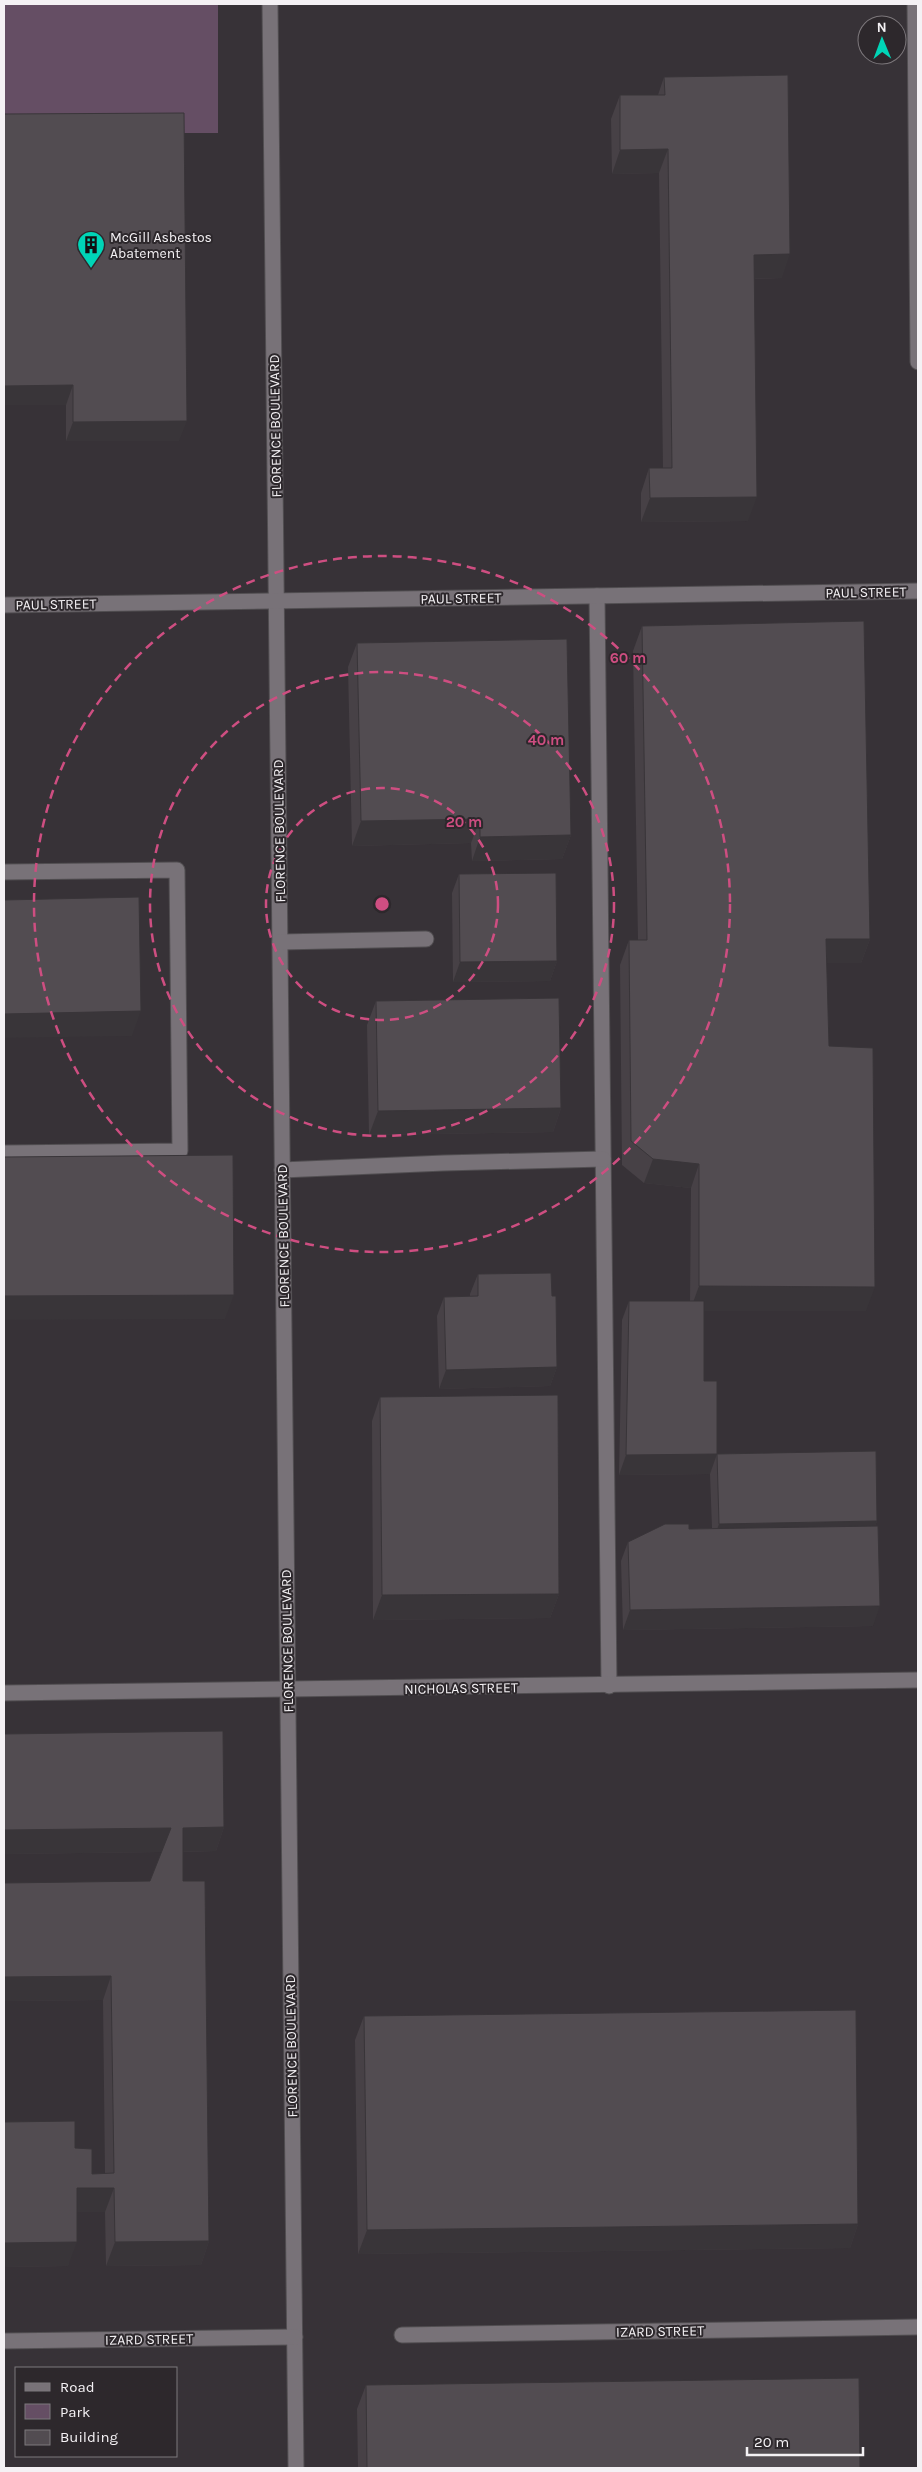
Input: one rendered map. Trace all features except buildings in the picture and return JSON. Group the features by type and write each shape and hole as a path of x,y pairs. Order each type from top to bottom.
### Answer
{"street":[{"name":"FLORENCE BOULEVARD","path":"270,4 296,2468"},
{"path":"916,4 918,362"},
{"name":"PAUL STREET","path":"4,605 918,591"},
{"path":"597,596 609,1686"},
{"path":"4,872 177,870 180,1151 4,1153"},
{"path":"280,942 426,939"},
{"path":"282,1170 603,1159"},
{"name":"NICHOLAS STREET","path":"4,1694 918,1680"},
{"name":"IZARD STREET","path":"402,2335 918,2327"},
{"name":"IZARD STREET","path":"4,2341 295,2337"}],"green space":[{"path":"4,4 218,4 218,133 4,133"}],"place":[{"name":"McGill Asbestos Abatement","path":"91,269"}]}
